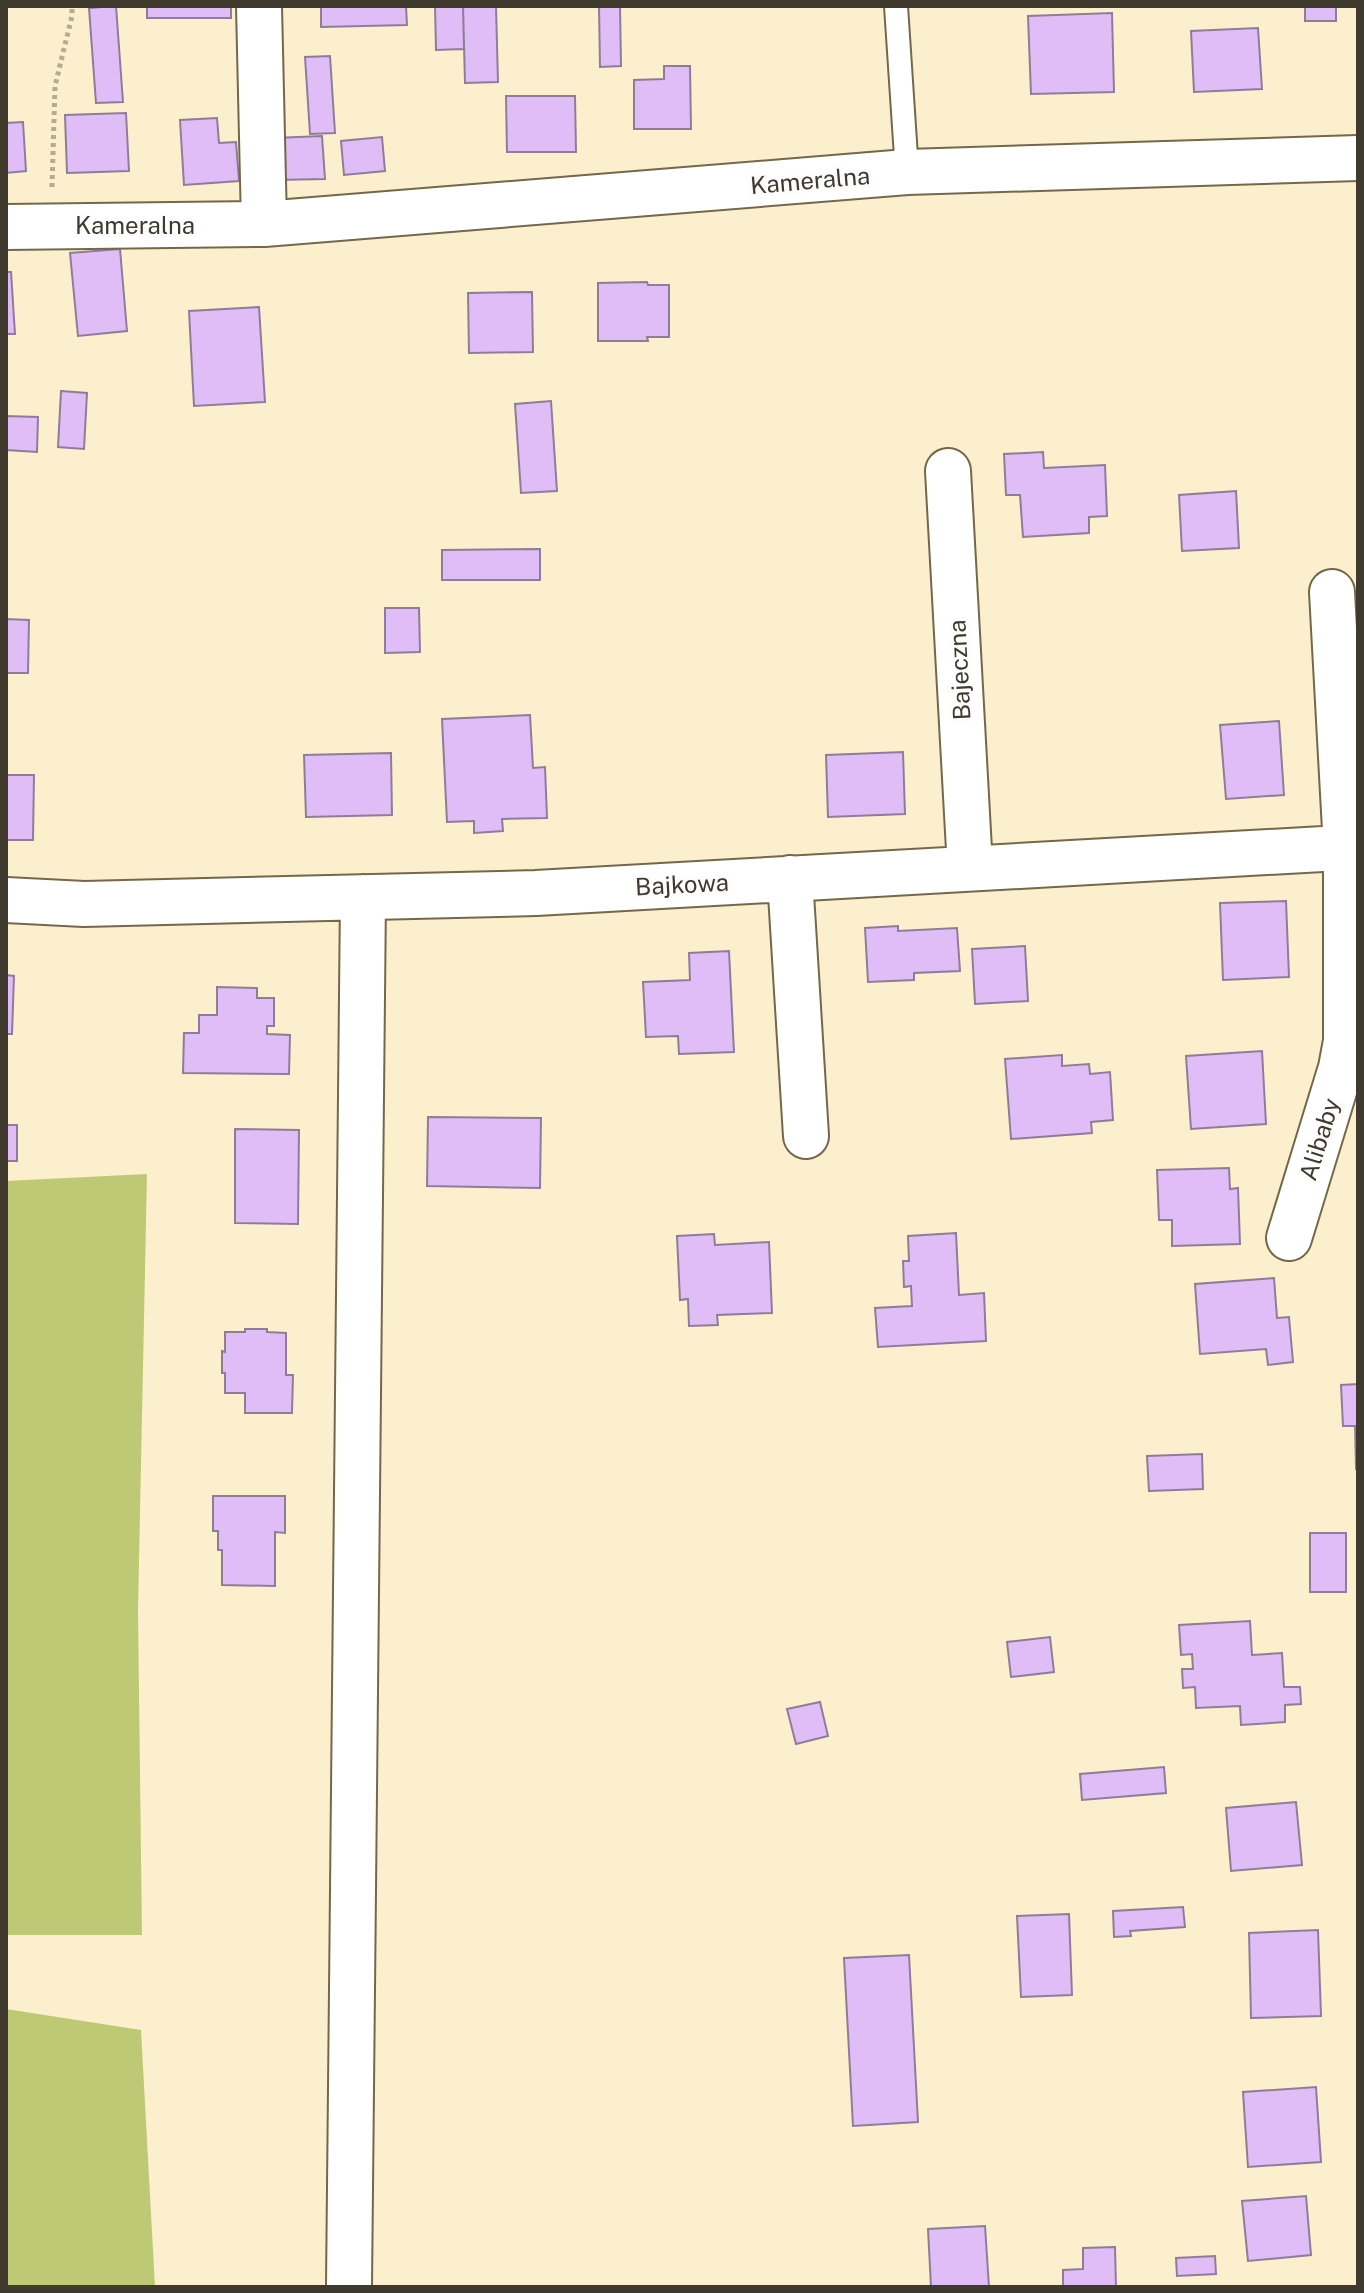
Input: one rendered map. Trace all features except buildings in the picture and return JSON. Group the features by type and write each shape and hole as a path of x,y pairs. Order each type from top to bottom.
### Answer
{"street":[{"path":"259,6 264,224"},
{"name":"Kameralna","path":"6,227 264,224 907,172 1358,158"},
{"name":"Bajeczna","path":"948,471 970,868"},
{"name":"Alibaby","path":"1289,1238 1341,1068 1348,1016 1352,848 1332,592"},
{"name":"Bajkowa","path":"6,900 84,904 536,893 1352,848"},
{"path":"790,878 806,1136"},
{"path":"349,2287 363,897"}],"lane":[{"path":"896,6 907,172"}],"path":[{"path":"51,225 55,86 72,6"}],"green space":[{"path":"147,1174 138,1610 142,1935 6,1935 6,1181"},
{"path":"6,2009 141,2030 155,2287 6,2287"}]}
